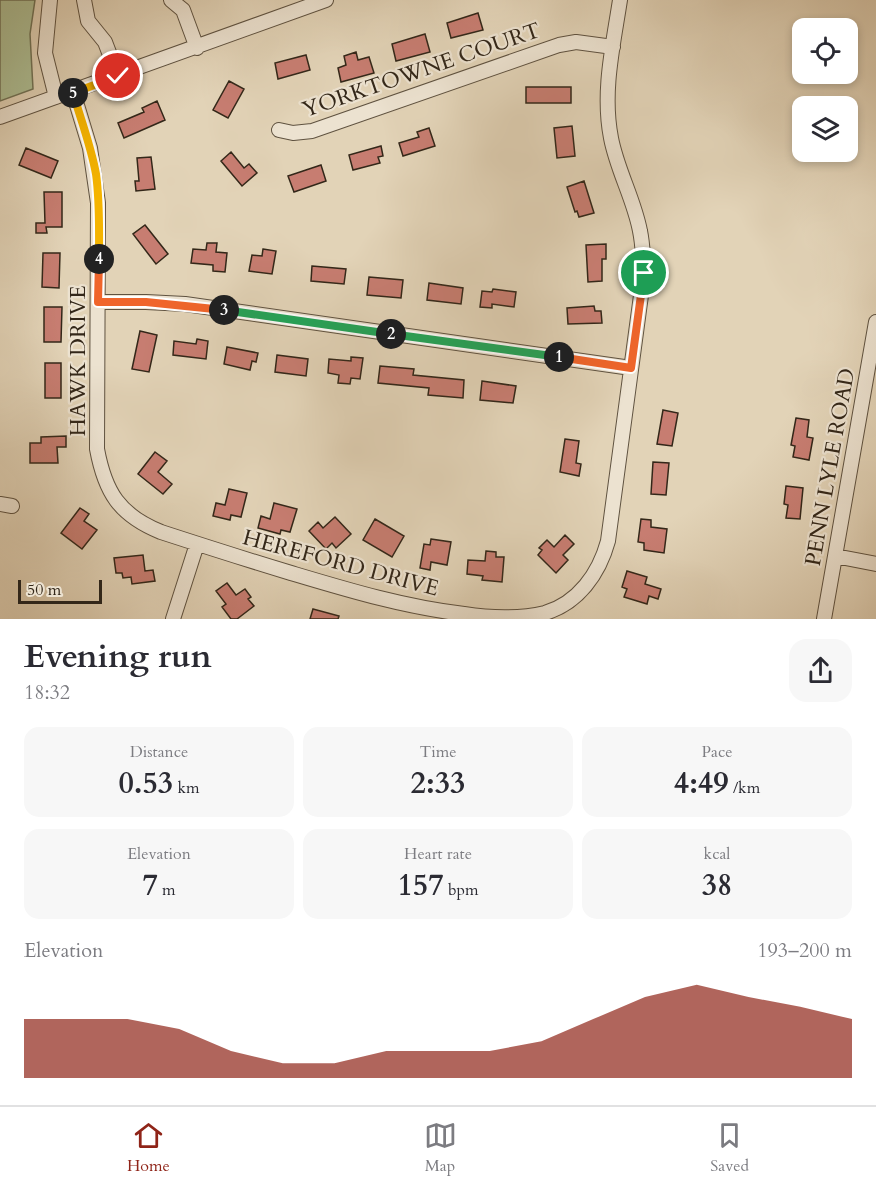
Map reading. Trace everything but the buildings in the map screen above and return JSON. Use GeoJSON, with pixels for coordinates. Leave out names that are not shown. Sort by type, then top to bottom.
{"type":"FeatureCollection","features":[{"type":"Feature","properties":{"kind":"street"},"geometry":{"type":"LineString","coordinates":[[50,0],[45,53],[56,98]]}},
{"type":"Feature","properties":{"kind":"street"},"geometry":{"type":"LineString","coordinates":[[171,0],[183,10],[197,48]]}},
{"type":"Feature","properties":{"kind":"street","name":"HEREFORD DRIVE"},"geometry":{"type":"LineString","coordinates":[[197,544],[398,604],[444,612],[516,618],[547,613],[562,606],[575,596],[592,578],[604,556],[608,541],[644,273],[640,230],[611,137],[607,90],[620,0]]}},
{"type":"Feature","properties":{"kind":"street"},"geometry":{"type":"LineString","coordinates":[[84,1],[88,21],[105,42],[118,76]]}},
{"type":"Feature","properties":{"kind":"street"},"geometry":{"type":"LineString","coordinates":[[0,117],[197,48],[322,1]]}},
{"type":"Feature","properties":{"kind":"street","name":"YORKTOWNE COURT"},"geometry":{"type":"LineString","coordinates":[[279,130],[293,133],[312,131],[559,45],[576,42],[613,47]]}},
{"type":"Feature","properties":{"kind":"street","name":"HAWK DRIVE"},"geometry":{"type":"LineString","coordinates":[[73,92],[96,175],[99,217],[98,449],[106,484],[124,511],[136,519],[155,530],[197,544]]}},
{"type":"Feature","properties":{"kind":"street"},"geometry":{"type":"LineString","coordinates":[[98,302],[185,304],[631,368]]}},
{"type":"Feature","properties":{"kind":"street","name":"PENN LYLE ROAD"},"geometry":{"type":"LineString","coordinates":[[824,619],[876,322]]}},
{"type":"Feature","properties":{"kind":"street"},"geometry":{"type":"LineString","coordinates":[[173,619],[197,544]]}},
{"type":"Feature","properties":{"kind":"street"},"geometry":{"type":"LineString","coordinates":[[835,556],[876,564]]}},
{"type":"Feature","properties":{"kind":"green space"},"geometry":{"type":"Polygon","coordinates":[[[0,0],[35,0],[30,34],[33,89],[0,101],[0,0]]]}},
{"type":"Feature","properties":{"kind":"route"},"geometry":{"type":"LineString","coordinates":[[118,76],[73,92],[96,175],[99,203],[98,302],[185,304],[631,368],[644,273]]}}]}
